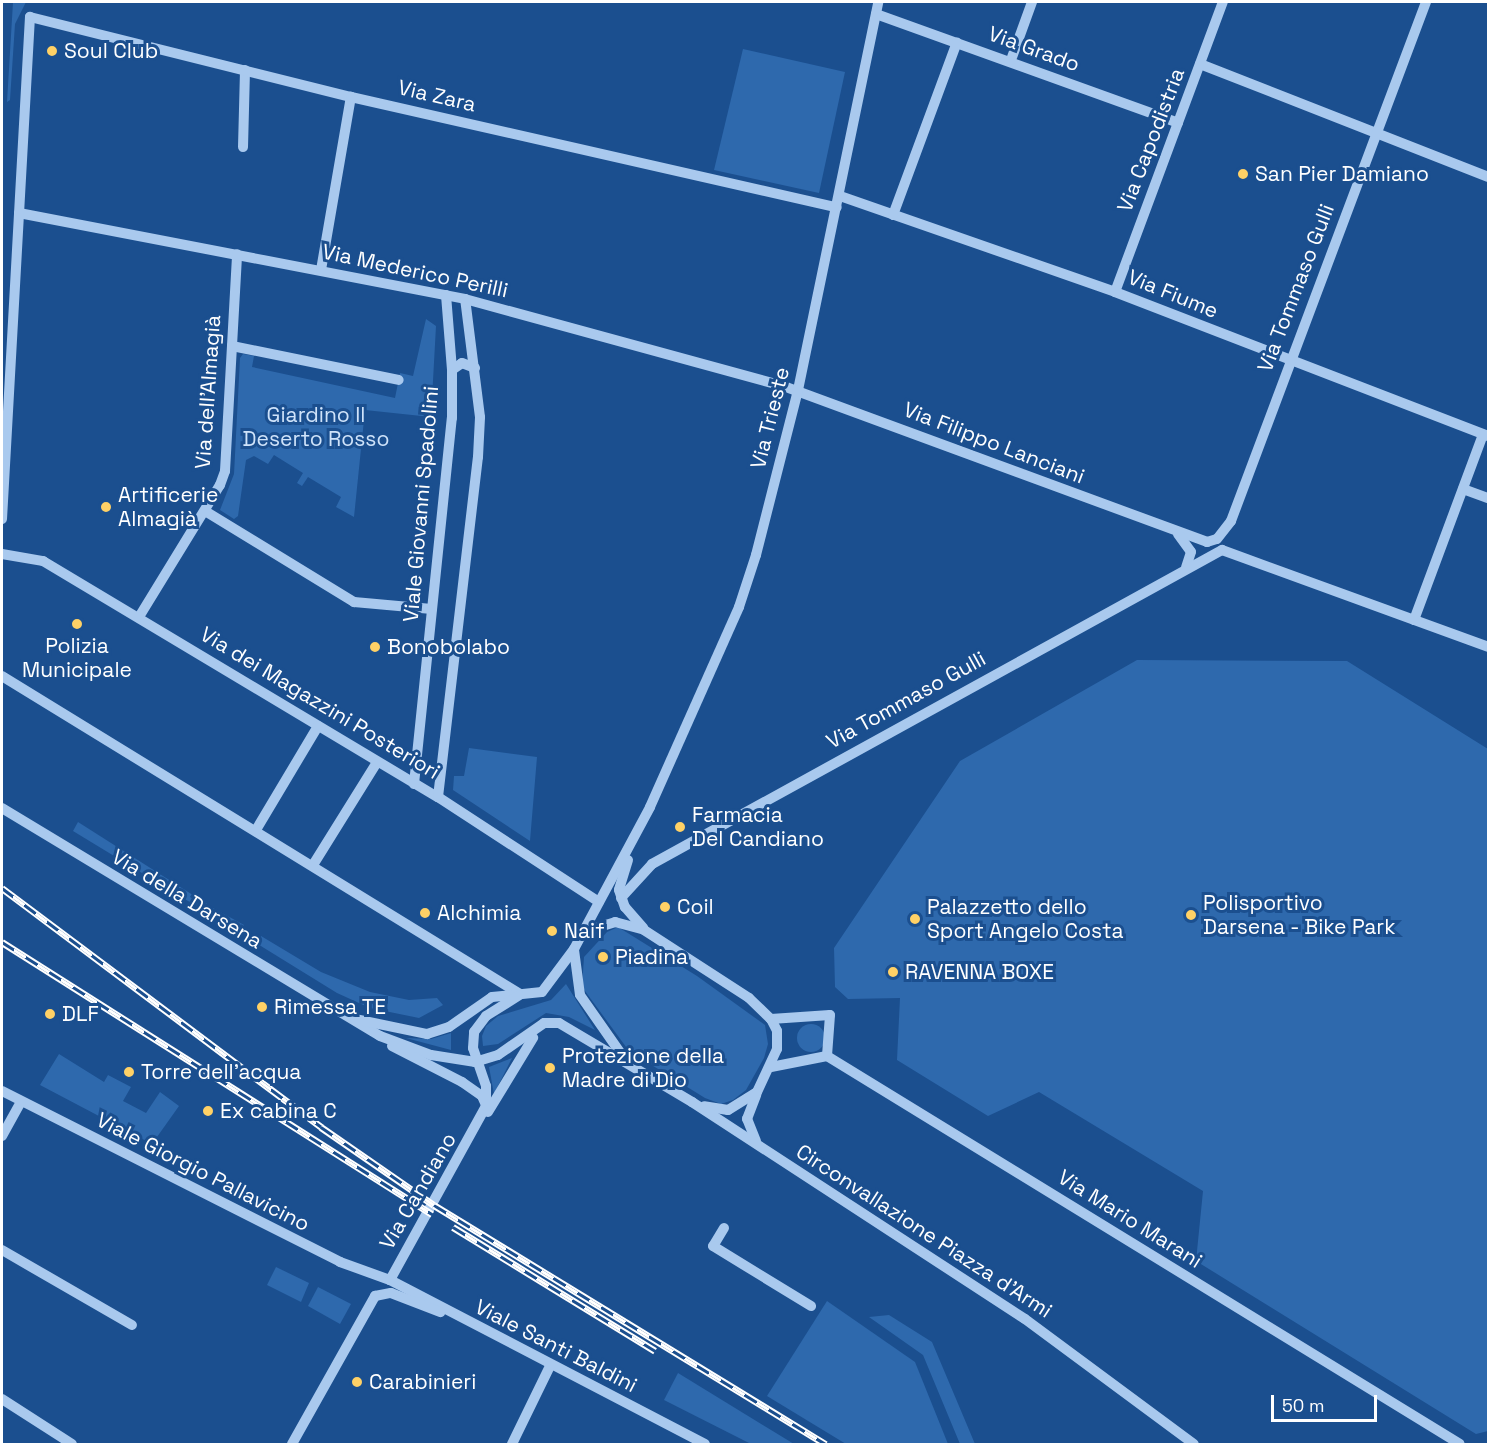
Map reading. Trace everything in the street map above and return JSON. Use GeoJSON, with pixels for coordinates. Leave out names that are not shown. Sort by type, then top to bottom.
{"type":"FeatureCollection","features":[{"type":"Feature","properties":{"kind":"street","name":"Via Trieste"},"geometry":{"type":"LineString","coordinates":[[599,902],[693,717],[739,607],[798,390],[839,202],[878,2]]}},
{"type":"Feature","properties":{"kind":"street"},"geometry":{"type":"LineString","coordinates":[[1011,60],[1032,2]]}},
{"type":"Feature","properties":{"kind":"street","name":"Via Capodistria"},"geometry":{"type":"LineString","coordinates":[[1115,292],[1223,2]]}},
{"type":"Feature","properties":{"kind":"street","name":"Via Tommaso Gulli"},"geometry":{"type":"LineString","coordinates":[[621,898],[652,864],[1186,567],[1225,550],[1231,521],[1289,361],[1426,2]]}},
{"type":"Feature","properties":{"kind":"street","name":"Via Grado"},"geometry":{"type":"LineString","coordinates":[[876,14],[1011,60],[1178,123]]}},
{"type":"Feature","properties":{"kind":"street","name":"Via Zara"},"geometry":{"type":"LineString","coordinates":[[19,213],[30,17],[351,97],[839,202]]}},
{"type":"Feature","properties":{"kind":"street"},"geometry":{"type":"LineString","coordinates":[[893,214],[957,42]]}},
{"type":"Feature","properties":{"kind":"street"},"geometry":{"type":"LineString","coordinates":[[1200,64],[1376,135],[1488,177]]}},
{"type":"Feature","properties":{"kind":"street"},"geometry":{"type":"LineString","coordinates":[[243,147],[245,70]]}},
{"type":"Feature","properties":{"kind":"street"},"geometry":{"type":"LineString","coordinates":[[321,270],[351,97]]}},
{"type":"Feature","properties":{"kind":"street","name":"Via Fiume"},"geometry":{"type":"LineString","coordinates":[[839,202],[893,214],[1115,292],[1289,361],[1486,435]]}},
{"type":"Feature","properties":{"kind":"street"},"geometry":{"type":"LineString","coordinates":[[2,519],[19,213]]}},
{"type":"Feature","properties":{"kind":"street","name":"Via Mederico Perilli"},"geometry":{"type":"LineString","coordinates":[[19,213],[465,299],[798,390]]}},
{"type":"Feature","properties":{"kind":"street","name":"Via dell'Almagià"},"geometry":{"type":"LineString","coordinates":[[139,617],[205,510],[225,471],[237,254]]}},
{"type":"Feature","properties":{"kind":"street","name":"Viale Giovanni Spadolini"},"geometry":{"type":"LineString","coordinates":[[414,784],[452,418],[452,370],[446,295]]}},
{"type":"Feature","properties":{"kind":"street"},"geometry":{"type":"LineString","coordinates":[[438,797],[478,457],[480,417],[465,299]]}},
{"type":"Feature","properties":{"kind":"street"},"geometry":{"type":"LineString","coordinates":[[232,346],[399,380]]}},
{"type":"Feature","properties":{"kind":"street","name":"Viale Giovanni Spadolini"},"geometry":{"type":"LineString","coordinates":[[452,370],[462,363],[475,368]]}},
{"type":"Feature","properties":{"kind":"street","name":"Via Filippo Lanciani"},"geometry":{"type":"LineString","coordinates":[[798,390],[1202,541]]}},
{"type":"Feature","properties":{"kind":"street"},"geometry":{"type":"LineString","coordinates":[[1414,620],[1462,489],[1486,435]]}},
{"type":"Feature","properties":{"kind":"street"},"geometry":{"type":"LineString","coordinates":[[1462,489],[1488,498]]}},
{"type":"Feature","properties":{"kind":"street"},"geometry":{"type":"LineString","coordinates":[[205,510],[354,602],[432,609]]}},
{"type":"Feature","properties":{"kind":"street","name":"Via Tommaso Gulli"},"geometry":{"type":"LineString","coordinates":[[1202,541],[1216,539],[1231,521]]}},
{"type":"Feature","properties":{"kind":"street"},"geometry":{"type":"LineString","coordinates":[[1176,532],[1191,552],[1186,567]]}},
{"type":"Feature","properties":{"kind":"street"},"geometry":{"type":"LineString","coordinates":[[1225,550],[1488,647]]}},
{"type":"Feature","properties":{"kind":"street","name":"Via dei Magazzini Posteriori"},"geometry":{"type":"LineString","coordinates":[[7,555],[43,561],[139,617],[438,797],[599,902]]}},
{"type":"Feature","properties":{"kind":"street"},"geometry":{"type":"LineString","coordinates":[[2,676],[520,994]]}},
{"type":"Feature","properties":{"kind":"street"},"geometry":{"type":"LineString","coordinates":[[256,830],[318,726]]}},
{"type":"Feature","properties":{"kind":"street"},"geometry":{"type":"LineString","coordinates":[[310,863],[377,762]]}},
{"type":"Feature","properties":{"kind":"street","name":"Via della Darsena"},"geometry":{"type":"LineString","coordinates":[[2,808],[272,973],[355,1019],[415,1060],[462,1082],[482,1096],[486,1106]]}},
{"type":"Feature","properties":{"kind":"street","name":"Via Trieste"},"geometry":{"type":"LineString","coordinates":[[621,898],[620,883],[640,825]]}},
{"type":"Feature","properties":{"kind":"street"},"geometry":{"type":"LineString","coordinates":[[621,898],[644,930]]}},
{"type":"Feature","properties":{"kind":"street","name":"Via Candiano"},"geometry":{"type":"LineString","coordinates":[[480,1121],[486,1106],[486,1086],[475,1062],[473,1040],[479,1023],[520,994],[542,993],[574,949],[599,902]]}},
{"type":"Feature","properties":{"kind":"street"},"geometry":{"type":"LineString","coordinates":[[583,932],[615,922],[644,930],[749,998],[771,1019],[777,1038],[771,1067],[757,1092],[747,1124],[762,1148]]}},
{"type":"Feature","properties":{"kind":"street","name":"Circonvallazione Piazza d'Armi"},"geometry":{"type":"LineString","coordinates":[[574,949],[580,995],[626,1061]]}},
{"type":"Feature","properties":{"kind":"street","name":"Via della Darsena"},"geometry":{"type":"LineString","coordinates":[[355,1019],[427,1034],[448,1027],[492,997],[520,994]]}},
{"type":"Feature","properties":{"kind":"street"},"geometry":{"type":"LineString","coordinates":[[771,1019],[831,1015],[827,1056],[771,1067]]}},
{"type":"Feature","properties":{"kind":"street","name":"Via Candiano"},"geometry":{"type":"LineString","coordinates":[[390,1280],[480,1121],[544,1023]]}},
{"type":"Feature","properties":{"kind":"street","name":"Via della Darsena"},"geometry":{"type":"LineString","coordinates":[[380,1036],[431,1055],[475,1062],[505,1051],[544,1023]]}},
{"type":"Feature","properties":{"kind":"street","name":"Circonvallazione Piazza d'Armi"},"geometry":{"type":"LineString","coordinates":[[544,1023],[559,1023],[692,1102],[1025,1319],[1194,1444]]}},
{"type":"Feature","properties":{"kind":"street","name":"Via Mario Marani"},"geometry":{"type":"LineString","coordinates":[[827,1056],[1461,1444]]}},
{"type":"Feature","properties":{"kind":"street","name":"Viale Giorgio Pallavicino"},"geometry":{"type":"LineString","coordinates":[[2,1091],[340,1262],[390,1280]]}},
{"type":"Feature","properties":{"kind":"street"},"geometry":{"type":"LineString","coordinates":[[692,1102],[728,1110],[757,1092]]}},
{"type":"Feature","properties":{"kind":"street"},"geometry":{"type":"LineString","coordinates":[[2,1136],[21,1102]]}},
{"type":"Feature","properties":{"kind":"street"},"geometry":{"type":"LineString","coordinates":[[724,1228],[713,1246],[812,1306]]}},
{"type":"Feature","properties":{"kind":"street"},"geometry":{"type":"LineString","coordinates":[[2,1250],[132,1325]]}},
{"type":"Feature","properties":{"kind":"street","name":"Viale Santi Baldini"},"geometry":{"type":"LineString","coordinates":[[390,1280],[550,1366],[705,1444]]}},
{"type":"Feature","properties":{"kind":"street"},"geometry":{"type":"LineString","coordinates":[[292,1444],[375,1296],[392,1293],[421,1308],[451,1314]]}},
{"type":"Feature","properties":{"kind":"street"},"geometry":{"type":"LineString","coordinates":[[512,1444],[550,1366]]}},
{"type":"Feature","properties":{"kind":"street"},"geometry":{"type":"LineString","coordinates":[[2,1399],[72,1444]]}},
{"type":"Feature","properties":{"kind":"green space"},"geometry":{"type":"Polygon","coordinates":[[[13,2],[26,2],[15,24],[10,100],[7,102],[13,2]]]}},
{"type":"Feature","properties":{"kind":"green space"},"geometry":{"type":"Polygon","coordinates":[[[743,49],[845,72],[819,193],[714,170],[743,49]]]}},
{"type":"Feature","properties":{"kind":"green space","name":"Giardino Il Deserto Rosso"},"geometry":{"type":"Polygon","coordinates":[[[426,319],[436,326],[431,417],[365,410],[354,517],[336,507],[341,497],[308,477],[302,486],[297,483],[303,473],[274,455],[268,464],[254,456],[246,460],[238,516],[234,519],[220,510],[234,474],[240,358],[243,354],[254,356],[252,367],[395,398],[400,373],[413,376],[426,319]]]}},
{"type":"Feature","properties":{"kind":"green space"},"geometry":{"type":"Polygon","coordinates":[[[1137,660],[1347,661],[1488,749],[1488,1431],[1476,1434],[1196,1261],[1203,1191],[1039,1092],[988,1116],[897,1060],[900,998],[848,999],[835,987],[834,948],[960,761],[1137,660]]]}},
{"type":"Feature","properties":{"kind":"green space"},"geometry":{"type":"Polygon","coordinates":[[[469,748],[537,757],[530,841],[453,790],[454,776],[464,776],[469,748]]]}},
{"type":"Feature","properties":{"kind":"green space"},"geometry":{"type":"Polygon","coordinates":[[[78,822],[207,904],[198,907],[73,831],[78,822]]]}},
{"type":"Feature","properties":{"kind":"green space"},"geometry":{"type":"Polygon","coordinates":[[[213,908],[244,925],[239,933],[214,918],[213,908]]]}},
{"type":"Feature","properties":{"kind":"green space"},"geometry":{"type":"Polygon","coordinates":[[[618,927],[697,976],[765,1025],[768,1044],[764,1058],[746,1090],[733,1100],[721,1104],[705,1098],[629,1051],[582,987],[584,957],[607,932],[618,927]]]}},
{"type":"Feature","properties":{"kind":"green space"},"geometry":{"type":"Polygon","coordinates":[[[261,936],[321,972],[370,992],[409,1000],[437,998],[443,1005],[419,1018],[370,1008],[337,993],[256,943],[261,936]]]}},
{"type":"Feature","properties":{"kind":"green space"},"geometry":{"type":"Polygon","coordinates":[[[566,984],[595,1030],[569,1017],[546,1013],[498,1044],[483,1046],[482,1036],[486,1026],[498,1016],[551,1000],[566,984]]]}},
{"type":"Feature","properties":{"kind":"green space"},"geometry":{"type":"Polygon","coordinates":[[[811,1024],[821,1028],[825,1038],[821,1048],[811,1052],[801,1048],[797,1038],[801,1028],[811,1024]]]}},
{"type":"Feature","properties":{"kind":"green space"},"geometry":{"type":"Polygon","coordinates":[[[451,1033],[451,1050],[406,1038],[431,1039],[451,1033]]]}},
{"type":"Feature","properties":{"kind":"green space"},"geometry":{"type":"Polygon","coordinates":[[[59,1054],[104,1082],[108,1075],[131,1087],[123,1101],[146,1113],[160,1092],[179,1106],[152,1144],[40,1085],[59,1054]]]}},
{"type":"Feature","properties":{"kind":"green space"},"geometry":{"type":"Polygon","coordinates":[[[512,1058],[494,1094],[489,1067],[512,1058]]]}},
{"type":"Feature","properties":{"kind":"green space"},"geometry":{"type":"Polygon","coordinates":[[[276,1267],[309,1283],[301,1302],[267,1285],[276,1267]]]}},
{"type":"Feature","properties":{"kind":"green space"},"geometry":{"type":"Polygon","coordinates":[[[318,1287],[351,1304],[340,1324],[308,1306],[318,1287]]]}},
{"type":"Feature","properties":{"kind":"green space"},"geometry":{"type":"Polygon","coordinates":[[[827,1301],[915,1362],[948,1444],[846,1444],[767,1396],[827,1301]]]}},
{"type":"Feature","properties":{"kind":"green space"},"geometry":{"type":"Polygon","coordinates":[[[889,1315],[932,1342],[975,1444],[960,1444],[923,1355],[869,1317],[889,1315]]]}},
{"type":"Feature","properties":{"kind":"green space"},"geometry":{"type":"Polygon","coordinates":[[[678,1373],[794,1444],[751,1444],[664,1400],[678,1373]]]}},
{"type":"Feature","properties":{"kind":"railway"},"geometry":{"type":"LineString","coordinates":[[2,888],[321,1127],[434,1205],[826,1444]]}},
{"type":"Feature","properties":{"kind":"railway"},"geometry":{"type":"LineString","coordinates":[[2,942],[432,1214]]}},
{"type":"Feature","properties":{"kind":"railway"},"geometry":{"type":"LineString","coordinates":[[453,1227],[655,1351]]}},
{"type":"Feature","properties":{"kind":"place","name":"Soul Club"},"geometry":{"type":"Point","coordinates":[52,51]}},
{"type":"Feature","properties":{"kind":"place","name":"San Pier Damiano"},"geometry":{"type":"Point","coordinates":[1243,174]}},
{"type":"Feature","properties":{"kind":"place","name":"Artificerie Almagià"},"geometry":{"type":"Point","coordinates":[106,507]}},
{"type":"Feature","properties":{"kind":"place","name":"Polizia Municipale"},"geometry":{"type":"Point","coordinates":[77,624]}},
{"type":"Feature","properties":{"kind":"place","name":"Bonobolabo"},"geometry":{"type":"Point","coordinates":[375,647]}},
{"type":"Feature","properties":{"kind":"place","name":"Farmacia Del Candiano"},"geometry":{"type":"Point","coordinates":[680,827]}},
{"type":"Feature","properties":{"kind":"place","name":"Coil"},"geometry":{"type":"Point","coordinates":[665,907]}},
{"type":"Feature","properties":{"kind":"place","name":"Alchimia"},"geometry":{"type":"Point","coordinates":[425,913]}},
{"type":"Feature","properties":{"kind":"place","name":"Polisportivo Darsena - Bike Park"},"geometry":{"type":"Point","coordinates":[1191,915]}},
{"type":"Feature","properties":{"kind":"place","name":"Palazzetto dello Sport Angelo Costa"},"geometry":{"type":"Point","coordinates":[915,919]}},
{"type":"Feature","properties":{"kind":"place","name":"Naif"},"geometry":{"type":"Point","coordinates":[552,931]}},
{"type":"Feature","properties":{"kind":"place","name":"Piadina"},"geometry":{"type":"Point","coordinates":[603,957]}},
{"type":"Feature","properties":{"kind":"place","name":"RAVENNA BOXE"},"geometry":{"type":"Point","coordinates":[893,972]}},
{"type":"Feature","properties":{"kind":"place","name":"Rimessa TE"},"geometry":{"type":"Point","coordinates":[262,1007]}},
{"type":"Feature","properties":{"kind":"place","name":"DLF"},"geometry":{"type":"Point","coordinates":[50,1014]}},
{"type":"Feature","properties":{"kind":"place","name":"Protezione della Madre di Dio"},"geometry":{"type":"Point","coordinates":[550,1068]}},
{"type":"Feature","properties":{"kind":"place","name":"Torre dell'acqua"},"geometry":{"type":"Point","coordinates":[129,1072]}},
{"type":"Feature","properties":{"kind":"place","name":"Ex cabina C"},"geometry":{"type":"Point","coordinates":[208,1111]}},
{"type":"Feature","properties":{"kind":"place","name":"Carabinieri"},"geometry":{"type":"Point","coordinates":[357,1382]}}]}
